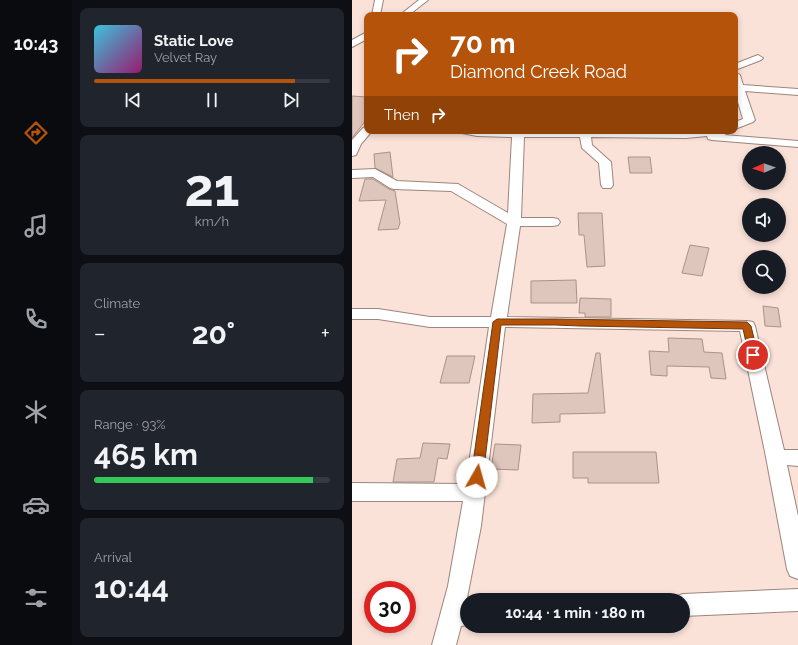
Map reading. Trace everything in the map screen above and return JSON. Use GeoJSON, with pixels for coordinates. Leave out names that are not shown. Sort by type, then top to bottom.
{"type":"FeatureCollection","features":[{"type":"Feature","properties":{"kind":"street"},"geometry":{"type":"LineString","coordinates":[[377,12],[379,0]]}},
{"type":"Feature","properties":{"kind":"street"},"geometry":{"type":"LineString","coordinates":[[408,12],[424,0]]}},
{"type":"Feature","properties":{"kind":"street"},"geometry":{"type":"LineString","coordinates":[[352,44],[364,37]]}},
{"type":"Feature","properties":{"kind":"street"},"geometry":{"type":"LineString","coordinates":[[738,66],[758,58]]}},
{"type":"Feature","properties":{"kind":"street"},"geometry":{"type":"LineString","coordinates":[[738,85],[748,120],[756,129],[754,136],[738,139]]}},
{"type":"Feature","properties":{"kind":"street"},"geometry":{"type":"LineString","coordinates":[[739,88],[759,88],[798,92]]}},
{"type":"Feature","properties":{"kind":"street"},"geometry":{"type":"LineString","coordinates":[[738,125],[748,120]]}},
{"type":"Feature","properties":{"kind":"street"},"geometry":{"type":"LineString","coordinates":[[352,152],[364,134]]}},
{"type":"Feature","properties":{"kind":"street"},"geometry":{"type":"LineString","coordinates":[[463,593],[497,322],[514,222],[518,134]]}},
{"type":"Feature","properties":{"kind":"street"},"geometry":{"type":"LineString","coordinates":[[584,134],[586,146],[605,162],[607,185]]}},
{"type":"Feature","properties":{"kind":"street"},"geometry":{"type":"LineString","coordinates":[[652,134],[686,135],[798,144]]}},
{"type":"Feature","properties":{"kind":"street"},"geometry":{"type":"LineString","coordinates":[[686,135],[692,134]]}},
{"type":"Feature","properties":{"kind":"street"},"geometry":{"type":"LineString","coordinates":[[352,174],[375,174],[394,184],[454,187],[514,222],[553,222]]}},
{"type":"Feature","properties":{"kind":"street"},"geometry":{"type":"LineString","coordinates":[[352,314],[378,314],[430,322],[555,322],[747,326],[776,457],[798,569]]}},
{"type":"Feature","properties":{"kind":"street"},"geometry":{"type":"LineString","coordinates":[[776,457],[798,458]]}},
{"type":"Feature","properties":{"kind":"street"},"geometry":{"type":"LineString","coordinates":[[352,492],[475,493]]}},
{"type":"Feature","properties":{"kind":"street"},"geometry":{"type":"LineString","coordinates":[[690,605],[798,600]]}},
{"type":"Feature","properties":{"kind":"street"},"geometry":{"type":"LineString","coordinates":[[444,645],[460,614]]}},
{"type":"Feature","properties":{"kind":"building"},"geometry":{"type":"Polygon","coordinates":[[[352,96],[364,97],[364,123],[352,138],[352,96]]]}},
{"type":"Feature","properties":{"kind":"building"},"geometry":{"type":"Polygon","coordinates":[[[390,152],[393,177],[375,168],[374,154],[390,152]]]}},
{"type":"Feature","properties":{"kind":"building"},"geometry":{"type":"Polygon","coordinates":[[[628,157],[650,157],[652,173],[630,173],[628,157]]]}},
{"type":"Feature","properties":{"kind":"building"},"geometry":{"type":"Polygon","coordinates":[[[365,179],[373,179],[395,191],[400,223],[398,229],[378,230],[386,200],[359,201],[365,179]]]}},
{"type":"Feature","properties":{"kind":"building"},"geometry":{"type":"Polygon","coordinates":[[[578,213],[602,213],[605,266],[587,267],[584,235],[579,235],[578,213]]]}},
{"type":"Feature","properties":{"kind":"building"},"geometry":{"type":"Polygon","coordinates":[[[690,245],[709,248],[702,276],[682,273],[690,245]]]}},
{"type":"Feature","properties":{"kind":"building"},"geometry":{"type":"Polygon","coordinates":[[[576,280],[577,303],[531,303],[531,281],[576,280]]]}},
{"type":"Feature","properties":{"kind":"building"},"geometry":{"type":"Polygon","coordinates":[[[580,298],[611,299],[611,317],[585,317],[585,313],[579,313],[580,298]]]}},
{"type":"Feature","properties":{"kind":"building"},"geometry":{"type":"Polygon","coordinates":[[[763,306],[778,308],[781,327],[765,326],[763,306]]]}},
{"type":"Feature","properties":{"kind":"building"},"geometry":{"type":"Polygon","coordinates":[[[668,338],[702,339],[704,352],[722,353],[726,379],[711,378],[709,367],[667,366],[667,376],[651,375],[649,351],[669,352],[668,338]]]}},
{"type":"Feature","properties":{"kind":"building"},"geometry":{"type":"Polygon","coordinates":[[[596,353],[600,353],[605,413],[560,414],[560,422],[532,423],[533,394],[588,393],[596,353]]]}},
{"type":"Feature","properties":{"kind":"building"},"geometry":{"type":"Polygon","coordinates":[[[447,356],[475,356],[469,383],[440,383],[447,356]]]}},
{"type":"Feature","properties":{"kind":"building"},"geometry":{"type":"Polygon","coordinates":[[[423,443],[450,444],[447,459],[438,458],[434,482],[393,482],[397,459],[420,458],[423,443]]]}},
{"type":"Feature","properties":{"kind":"building"},"geometry":{"type":"Polygon","coordinates":[[[495,444],[521,445],[518,470],[491,469],[495,444]]]}},
{"type":"Feature","properties":{"kind":"building"},"geometry":{"type":"Polygon","coordinates":[[[573,452],[656,452],[659,483],[588,483],[588,478],[573,478],[573,452]]]}},
{"type":"Feature","properties":{"kind":"route"},"geometry":{"type":"LineString","coordinates":[[477,477],[497,322],[747,326],[753,355]]}}]}
